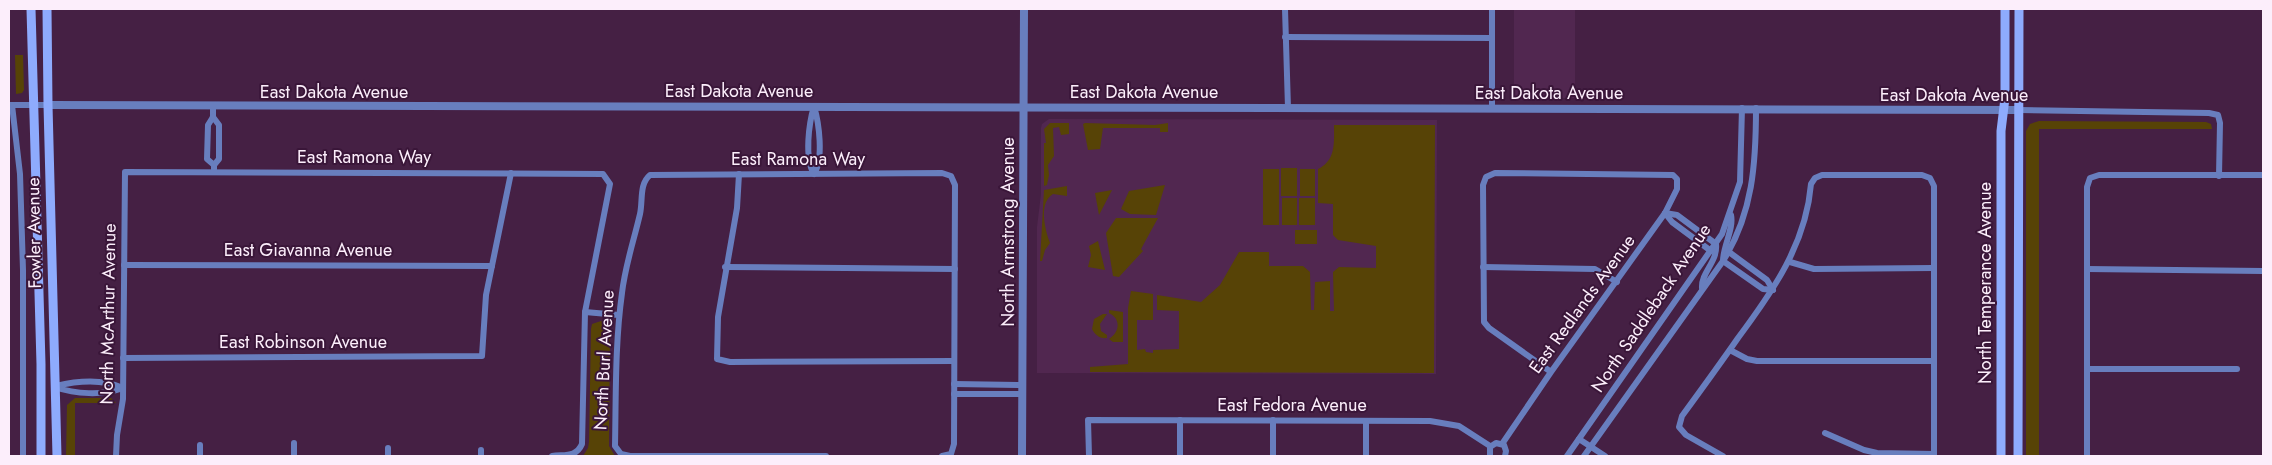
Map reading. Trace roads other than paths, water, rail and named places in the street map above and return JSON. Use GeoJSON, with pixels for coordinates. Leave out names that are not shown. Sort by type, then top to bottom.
{"type":"FeatureCollection","features":[{"type":"Feature","properties":{"kind":"main road"},"geometry":{"type":"LineString","coordinates":[[31,9],[41,364],[41,456]]}},
{"type":"Feature","properties":{"kind":"main road","name":"Fowler Avenue"},"geometry":{"type":"LineString","coordinates":[[47,9],[57,456]]}},
{"type":"Feature","properties":{"kind":"main road","name":"North Temperance Avenue"},"geometry":{"type":"LineString","coordinates":[[2001,456],[2001,131],[2005,98],[2005,9]]}},
{"type":"Feature","properties":{"kind":"main road","name":"North Temperance Avenue"},"geometry":{"type":"LineString","coordinates":[[2018,456],[2019,9]]}},
{"type":"Feature","properties":{"kind":"street","name":"North Armstrong Avenue"},"geometry":{"type":"LineString","coordinates":[[1022,456],[1024,9]]}},
{"type":"Feature","properties":{"kind":"street"},"geometry":{"type":"LineString","coordinates":[[1285,9],[1288,108]]}},
{"type":"Feature","properties":{"kind":"street"},"geometry":{"type":"LineString","coordinates":[[1492,9],[1492,108]]}},
{"type":"Feature","properties":{"kind":"street"},"geometry":{"type":"LineString","coordinates":[[1285,37],[1492,38]]}},
{"type":"Feature","properties":{"kind":"street","name":"East Dakota Avenue"},"geometry":{"type":"LineString","coordinates":[[10,105],[213,107],[1756,108],[2209,113],[2218,115],[2220,122],[2219,176]]}},
{"type":"Feature","properties":{"kind":"street"},"geometry":{"type":"LineString","coordinates":[[10,105],[20,174],[23,456]]}},
{"type":"Feature","properties":{"kind":"street"},"geometry":{"type":"LineString","coordinates":[[814,106],[809,122],[809,166],[814,174]]}},
{"type":"Feature","properties":{"kind":"street"},"geometry":{"type":"LineString","coordinates":[[213,107],[213,117],[208,125],[207,160],[214,168],[219,160],[219,125],[213,117]]}},
{"type":"Feature","properties":{"kind":"street","name":"North Saddleback Avenue"},"geometry":{"type":"LineString","coordinates":[[1567,456],[1716,244],[1731,213],[1740,182],[1742,108]]}},
{"type":"Feature","properties":{"kind":"street","name":"North Saddleback Avenue"},"geometry":{"type":"LineString","coordinates":[[1586,456],[1590,447],[1729,252],[1744,220],[1752,186],[1755,164],[1756,108]]}},
{"type":"Feature","properties":{"kind":"street","name":"East Ramona Way"},"geometry":{"type":"LineString","coordinates":[[125,172],[214,168],[603,174],[610,184],[585,312]]}},
{"type":"Feature","properties":{"kind":"street","name":"North McArthur Avenue"},"geometry":{"type":"LineString","coordinates":[[116,456],[124,358],[125,172]]}},
{"type":"Feature","properties":{"kind":"street"},"geometry":{"type":"LineString","coordinates":[[492,266],[511,173]]}},
{"type":"Feature","properties":{"kind":"street","name":"East Redlands Avenue"},"geometry":{"type":"LineString","coordinates":[[1483,267],[1483,185],[1486,177],[1495,173],[1666,174],[1677,179],[1677,189],[1665,213],[1502,444]]}},
{"type":"Feature","properties":{"kind":"street","name":"East Ramona Way"},"geometry":{"type":"LineString","coordinates":[[646,178],[654,174],[942,174],[951,176],[954,186],[954,269]]}},
{"type":"Feature","properties":{"kind":"street"},"geometry":{"type":"LineString","coordinates":[[739,174],[737,208],[725,267],[718,317],[717,358],[730,362],[954,361]]}},
{"type":"Feature","properties":{"kind":"street"},"geometry":{"type":"LineString","coordinates":[[2087,456],[2087,187],[2090,178],[2099,175],[2263,175]]}},
{"type":"Feature","properties":{"kind":"street"},"geometry":{"type":"LineString","coordinates":[[1723,456],[1686,435],[1679,427],[1682,416],[1773,290],[1790,262],[1800,236],[1811,184],[1815,178],[1822,176],[1922,176],[1930,178],[1934,186],[1934,455],[1877,453],[1825,433]]}},
{"type":"Feature","properties":{"kind":"street","name":"North Burl Avenue"},"geometry":{"type":"LineString","coordinates":[[646,178],[643,186],[640,213],[627,266],[619,315],[616,363],[615,446],[621,454],[648,456]]}},
{"type":"Feature","properties":{"kind":"street"},"geometry":{"type":"LineString","coordinates":[[1665,213],[1677,215],[1716,244],[1715,257],[1703,279],[1702,290]]}},
{"type":"Feature","properties":{"kind":"street"},"geometry":{"type":"LineString","coordinates":[[1665,213],[1672,222],[1711,251]]}},
{"type":"Feature","properties":{"kind":"street"},"geometry":{"type":"LineString","coordinates":[[1731,213],[1732,226],[1724,246],[1723,261],[1763,288],[1773,290]]}},
{"type":"Feature","properties":{"kind":"street"},"geometry":{"type":"LineString","coordinates":[[1729,252],[1767,280],[1773,290]]}},
{"type":"Feature","properties":{"kind":"street"},"geometry":{"type":"LineString","coordinates":[[1790,262],[1814,269],[1933,268]]}},
{"type":"Feature","properties":{"kind":"street","name":"East Giavanna Avenue"},"geometry":{"type":"LineString","coordinates":[[124,265],[492,266]]}},
{"type":"Feature","properties":{"kind":"street","name":"East Robinson Avenue"},"geometry":{"type":"LineString","coordinates":[[124,358],[482,356],[486,295],[492,266]]}},
{"type":"Feature","properties":{"kind":"street"},"geometry":{"type":"LineString","coordinates":[[725,267],[954,269],[954,444],[951,454],[942,456]]}},
{"type":"Feature","properties":{"kind":"street"},"geometry":{"type":"LineString","coordinates":[[1551,372],[1489,328],[1484,322],[1483,267],[1595,269],[1617,282]]}},
{"type":"Feature","properties":{"kind":"street"},"geometry":{"type":"LineString","coordinates":[[2087,269],[2263,271]]}},
{"type":"Feature","properties":{"kind":"street"},"geometry":{"type":"LineString","coordinates":[[552,456],[572,455],[579,452],[582,444],[585,312],[619,315]]}},
{"type":"Feature","properties":{"kind":"street"},"geometry":{"type":"LineString","coordinates":[[1730,350],[1747,359],[1757,361],[1933,361]]}},
{"type":"Feature","properties":{"kind":"street"},"geometry":{"type":"LineString","coordinates":[[2087,369],[2237,369]]}},
{"type":"Feature","properties":{"kind":"street"},"geometry":{"type":"LineString","coordinates":[[54,387],[71,383],[112,383],[123,388]]}},
{"type":"Feature","properties":{"kind":"street"},"geometry":{"type":"LineString","coordinates":[[954,384],[1022,384]]}},
{"type":"Feature","properties":{"kind":"street"},"geometry":{"type":"LineString","coordinates":[[954,394],[1022,394]]}},
{"type":"Feature","properties":{"kind":"street","name":"East Fedora Avenue"},"geometry":{"type":"LineString","coordinates":[[1089,456],[1088,420],[1430,421],[1459,426],[1490,446]]}},
{"type":"Feature","properties":{"kind":"street"},"geometry":{"type":"LineString","coordinates":[[1180,420],[1180,456]]}},
{"type":"Feature","properties":{"kind":"street"},"geometry":{"type":"LineString","coordinates":[[1273,420],[1273,456]]}},
{"type":"Feature","properties":{"kind":"street"},"geometry":{"type":"LineString","coordinates":[[1366,420],[1366,456]]}},
{"type":"Feature","properties":{"kind":"street"},"geometry":{"type":"LineString","coordinates":[[1579,439],[1605,456]]}},
{"type":"Feature","properties":{"kind":"street"},"geometry":{"type":"LineString","coordinates":[[294,443],[294,456]]}},
{"type":"Feature","properties":{"kind":"street"},"geometry":{"type":"LineString","coordinates":[[1490,456],[1490,446],[1496,443],[1502,444],[1508,455]]}},
{"type":"Feature","properties":{"kind":"street"},"geometry":{"type":"LineString","coordinates":[[200,445],[200,456]]}},
{"type":"Feature","properties":{"kind":"street"},"geometry":{"type":"LineString","coordinates":[[1574,446],[1586,456]]}},
{"type":"Feature","properties":{"kind":"street"},"geometry":{"type":"LineString","coordinates":[[388,448],[388,456]]}},
{"type":"Feature","properties":{"kind":"street"},"geometry":{"type":"LineString","coordinates":[[648,456],[826,456]]}}]}
